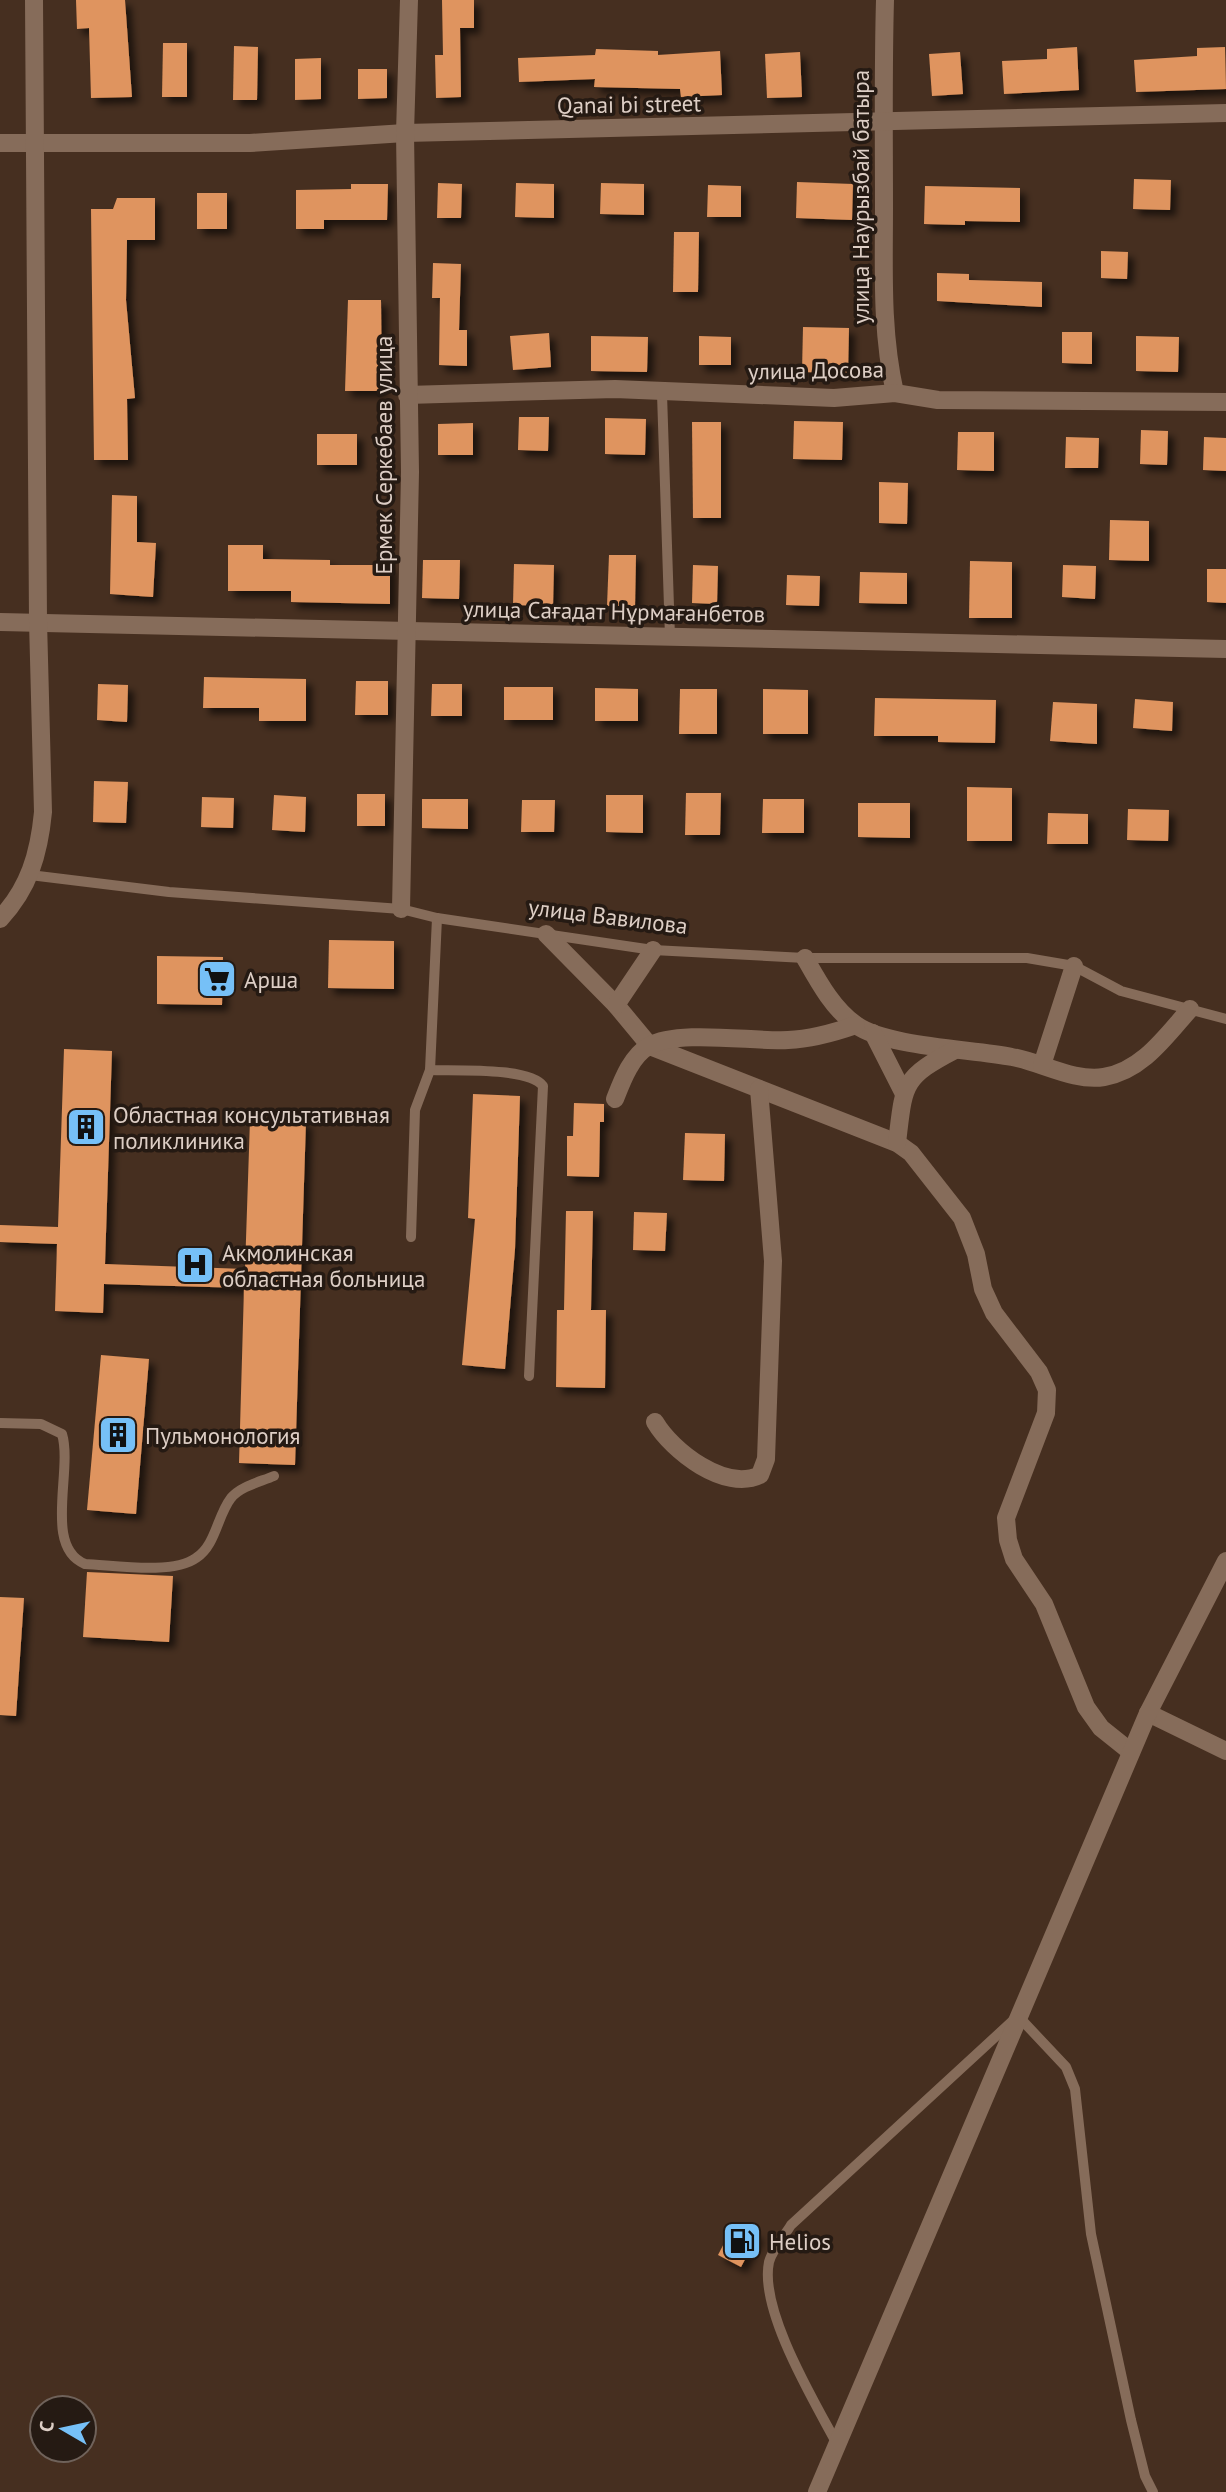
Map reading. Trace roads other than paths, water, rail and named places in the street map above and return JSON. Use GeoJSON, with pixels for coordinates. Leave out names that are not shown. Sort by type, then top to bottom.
{"type":"FeatureCollection","features":[{"type":"Feature","properties":{"kind":"street"},"geometry":{"type":"LineString","coordinates":[[0,919],[18,899],[30,876],[40,843],[43,812],[38,621],[34,0]]}},
{"type":"Feature","properties":{"kind":"street","name":"Ермек Серкебаев улица"},"geometry":{"type":"LineString","coordinates":[[401,909],[410,472],[405,133],[410,0]]}},
{"type":"Feature","properties":{"kind":"street","name":"улица Наурызбай батыра"},"geometry":{"type":"LineString","coordinates":[[885,0],[881,121],[884,330],[895,393]]}},
{"type":"Feature","properties":{"kind":"street","name":"Qanai bi street"},"geometry":{"type":"LineString","coordinates":[[0,143],[250,143],[405,133],[1226,113]]}},
{"type":"Feature","properties":{"kind":"street","name":"улица Досова"},"geometry":{"type":"LineString","coordinates":[[407,395],[615,389],[662,394],[834,398],[895,393],[938,400],[1226,402]]}},
{"type":"Feature","properties":{"kind":"street","name":"улица Сағадат Нұрмағанбетов"},"geometry":{"type":"LineString","coordinates":[[0,622],[1226,649]]}},
{"type":"Feature","properties":{"kind":"street"},"geometry":{"type":"LineString","coordinates":[[546,934],[616,1005],[650,1046],[897,1143],[911,1153],[962,1219],[976,1254],[983,1289],[994,1313],[1039,1372],[1046,1390],[1046,1413],[1006,1518],[1008,1540],[1014,1559],[1044,1604],[1086,1707],[1101,1728],[1131,1752]]}},
{"type":"Feature","properties":{"kind":"street"},"geometry":{"type":"LineString","coordinates":[[616,1005],[653,950]]}},
{"type":"Feature","properties":{"kind":"street"},"geometry":{"type":"LineString","coordinates":[[804,958],[839,1010],[856,1025],[873,1034],[956,1050],[1011,1056],[1076,1076],[1103,1078],[1135,1066],[1158,1046],[1190,1009]]}},
{"type":"Feature","properties":{"kind":"street"},"geometry":{"type":"LineString","coordinates":[[1042,1065],[1074,966]]}},
{"type":"Feature","properties":{"kind":"street"},"geometry":{"type":"LineString","coordinates":[[615,1099],[623,1078],[637,1057],[650,1046],[674,1039],[787,1040],[821,1037],[856,1025]]}},
{"type":"Feature","properties":{"kind":"street"},"geometry":{"type":"LineString","coordinates":[[873,1034],[903,1092]]}},
{"type":"Feature","properties":{"kind":"street"},"geometry":{"type":"LineString","coordinates":[[897,1143],[903,1092],[921,1069],[956,1050]]}},
{"type":"Feature","properties":{"kind":"street"},"geometry":{"type":"LineString","coordinates":[[655,1422],[664,1438],[694,1460],[731,1480],[749,1480],[760,1475],[766,1459],[773,1261],[759,1089]]}},
{"type":"Feature","properties":{"kind":"street"},"geometry":{"type":"LineString","coordinates":[[817,2492],[1148,1713],[1226,1561]]}},
{"type":"Feature","properties":{"kind":"street"},"geometry":{"type":"LineString","coordinates":[[1148,1713],[1226,1751]]}},
{"type":"Feature","properties":{"kind":"lane"},"geometry":{"type":"LineString","coordinates":[[662,394],[670,637]]}},
{"type":"Feature","properties":{"kind":"lane","name":"улица Вавилова"},"geometry":{"type":"LineString","coordinates":[[30,876],[169,892],[401,909],[437,918],[653,950],[804,958],[1027,958],[1074,966],[1121,991],[1226,1019]]}},
{"type":"Feature","properties":{"kind":"lane"},"geometry":{"type":"LineString","coordinates":[[411,1237],[415,1110],[430,1070],[437,918]]}},
{"type":"Feature","properties":{"kind":"lane"},"geometry":{"type":"LineString","coordinates":[[430,1070],[517,1074],[535,1078],[543,1086],[529,1376]]}},
{"type":"Feature","properties":{"kind":"lane"},"geometry":{"type":"LineString","coordinates":[[0,1423],[41,1424],[62,1434],[66,1458],[63,1539],[75,1560],[85,1564],[167,1567],[196,1559],[207,1547],[231,1499],[240,1490],[274,1476]]}},
{"type":"Feature","properties":{"kind":"lane"},"geometry":{"type":"LineString","coordinates":[[837,2444],[799,2373],[769,2297],[769,2261],[791,2225],[1018,2015],[1066,2067],[1075,2089],[1091,2234],[1131,2420],[1145,2476],[1153,2492]]}},
{"type":"Feature","properties":{"kind":"place","name":"Арша"},"geometry":{"type":"Point","coordinates":[217,979]}},
{"type":"Feature","properties":{"kind":"place","name":"Областная консультативная поликлиника"},"geometry":{"type":"Point","coordinates":[86,1127]}},
{"type":"Feature","properties":{"kind":"place","name":"Акмолинская областная больница"},"geometry":{"type":"Point","coordinates":[195,1265]}},
{"type":"Feature","properties":{"kind":"place","name":"Пульмонология"},"geometry":{"type":"Point","coordinates":[118,1435]}},
{"type":"Feature","properties":{"kind":"place","name":"Helios"},"geometry":{"type":"Point","coordinates":[742,2241]}}]}
